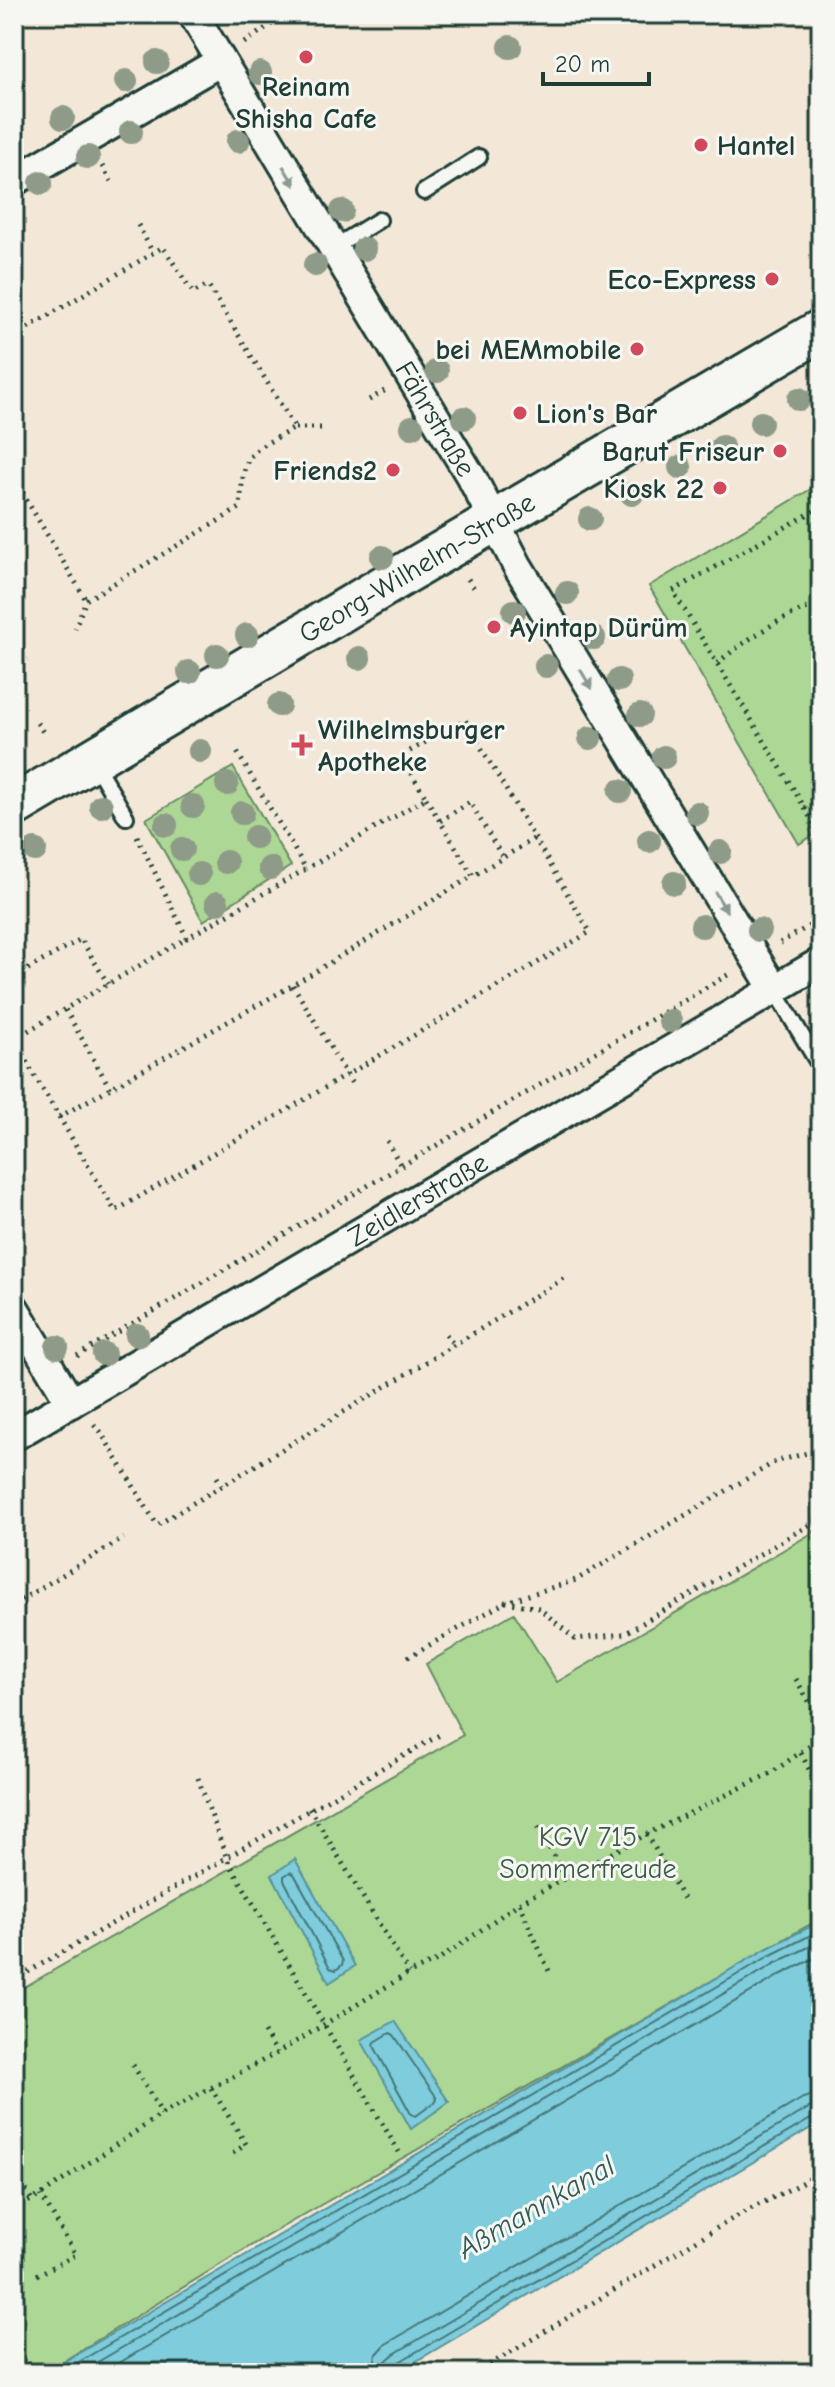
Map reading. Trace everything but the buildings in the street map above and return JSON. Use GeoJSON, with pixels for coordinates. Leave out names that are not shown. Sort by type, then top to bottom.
{"type":"FeatureCollection","features":[{"type":"Feature","properties":{"kind":"street","name":"Fährstraße"},"geometry":{"type":"LineString","coordinates":[[193,14],[465,466],[517,565],[774,989]]}},
{"type":"Feature","properties":{"kind":"street"},"geometry":{"type":"LineString","coordinates":[[14,181],[221,61]]}},
{"type":"Feature","properties":{"kind":"street","name":"Georg-Wilhelm-Straße"},"geometry":{"type":"LineString","coordinates":[[14,806],[821,330]]}},
{"type":"Feature","properties":{"kind":"street","name":"Zeidlerstraße"},"geometry":{"type":"LineString","coordinates":[[14,1436],[821,962]]}},
{"type":"Feature","properties":{"kind":"street"},"geometry":{"type":"LineString","coordinates":[[14,1308],[71,1403]]}},
{"type":"Feature","properties":{"kind":"lane"},"geometry":{"type":"LineString","coordinates":[[424,192],[479,157]]}},
{"type":"Feature","properties":{"kind":"lane"},"geometry":{"type":"LineString","coordinates":[[333,248],[379,220]]}},
{"type":"Feature","properties":{"kind":"lane"},"geometry":{"type":"LineString","coordinates":[[92,759],[126,817]]}},
{"type":"Feature","properties":{"kind":"lane"},"geometry":{"type":"LineString","coordinates":[[774,989],[821,1068]]}},
{"type":"Feature","properties":{"kind":"path"},"geometry":{"type":"LineString","coordinates":[[221,61],[286,14]]}},
{"type":"Feature","properties":{"kind":"path"},"geometry":{"type":"LineString","coordinates":[[138,225],[153,253]]}},
{"type":"Feature","properties":{"kind":"path"},"geometry":{"type":"LineString","coordinates":[[14,336],[163,247],[193,293],[208,285],[295,428]]}},
{"type":"Feature","properties":{"kind":"path"},"geometry":{"type":"LineString","coordinates":[[75,628],[86,600],[240,508],[242,472],[256,448],[295,428],[324,428]]}},
{"type":"Feature","properties":{"kind":"path"},"geometry":{"type":"LineString","coordinates":[[14,479],[86,600]]}},
{"type":"Feature","properties":{"kind":"path"},"geometry":{"type":"LineString","coordinates":[[815,827],[673,591],[821,507]]}},
{"type":"Feature","properties":{"kind":"path"},"geometry":{"type":"LineString","coordinates":[[717,663],[789,616],[821,604]]}},
{"type":"Feature","properties":{"kind":"path"},"geometry":{"type":"LineString","coordinates":[[14,667],[28,659]]}},
{"type":"Feature","properties":{"kind":"path"},"geometry":{"type":"LineString","coordinates":[[426,798],[14,1040],[115,1211],[590,932],[465,720],[401,756],[473,876]]}},
{"type":"Feature","properties":{"kind":"path"},"geometry":{"type":"LineString","coordinates":[[37,723],[45,735]]}},
{"type":"Feature","properties":{"kind":"path"},"geometry":{"type":"LineString","coordinates":[[237,752],[306,869]]}},
{"type":"Feature","properties":{"kind":"path"},"geometry":{"type":"LineString","coordinates":[[805,808],[821,799]]}},
{"type":"Feature","properties":{"kind":"path"},"geometry":{"type":"LineString","coordinates":[[440,821],[470,802],[503,858]]}},
{"type":"Feature","properties":{"kind":"path"},"geometry":{"type":"LineString","coordinates":[[126,817],[187,938]]}},
{"type":"Feature","properties":{"kind":"path"},"geometry":{"type":"LineString","coordinates":[[59,1117],[293,985],[535,838]]}},
{"type":"Feature","properties":{"kind":"path"},"geometry":{"type":"LineString","coordinates":[[14,1394],[821,919]]}},
{"type":"Feature","properties":{"kind":"path"},"geometry":{"type":"LineString","coordinates":[[14,977],[81,939],[108,984]]}},
{"type":"Feature","properties":{"kind":"path"},"geometry":{"type":"LineString","coordinates":[[293,985],[354,1087]]}},
{"type":"Feature","properties":{"kind":"path"},"geometry":{"type":"LineString","coordinates":[[65,1009],[110,1088]]}},
{"type":"Feature","properties":{"kind":"path"},"geometry":{"type":"LineString","coordinates":[[71,1403],[100,1431],[157,1525],[568,1276]]}},
{"type":"Feature","properties":{"kind":"path"},"geometry":{"type":"LineString","coordinates":[[491,1307],[497,1317]]}},
{"type":"Feature","properties":{"kind":"path"},"geometry":{"type":"LineString","coordinates":[[446,1334],[453,1344]]}},
{"type":"Feature","properties":{"kind":"path"},"geometry":{"type":"LineString","coordinates":[[363,1390],[366,1397]]}},
{"type":"Feature","properties":{"kind":"path"},"geometry":{"type":"LineString","coordinates":[[296,1430],[300,1437]]}},
{"type":"Feature","properties":{"kind":"path"},"geometry":{"type":"LineString","coordinates":[[408,1657],[506,1602],[576,1580],[775,1462],[821,1449]]}},
{"type":"Feature","properties":{"kind":"path"},"geometry":{"type":"LineString","coordinates":[[217,1477],[222,1485]]}},
{"type":"Feature","properties":{"kind":"path"},"geometry":{"type":"LineString","coordinates":[[506,1602],[539,1608],[575,1639],[624,1634],[821,1518]]}},
{"type":"Feature","properties":{"kind":"path"},"geometry":{"type":"LineString","coordinates":[[14,1604],[124,1538]]}},
{"type":"Feature","properties":{"kind":"path"},"geometry":{"type":"LineString","coordinates":[[796,1679],[821,1723]]}},
{"type":"Feature","properties":{"kind":"path"},"geometry":{"type":"LineString","coordinates":[[14,1980],[443,1733]]}},
{"type":"Feature","properties":{"kind":"path"},"geometry":{"type":"LineString","coordinates":[[14,2209],[41,2195],[162,2114],[277,2053],[409,1973],[439,1960],[519,1903],[647,1834],[771,1773],[821,1738]]}},
{"type":"Feature","properties":{"kind":"path"},"geometry":{"type":"LineString","coordinates":[[801,1753],[821,1794]]}},
{"type":"Feature","properties":{"kind":"path"},"geometry":{"type":"LineString","coordinates":[[198,1778],[227,1859],[399,2152]]}},
{"type":"Feature","properties":{"kind":"path"},"geometry":{"type":"LineString","coordinates":[[309,1808],[409,1973]]}},
{"type":"Feature","properties":{"kind":"path"},"geometry":{"type":"LineString","coordinates":[[538,1827],[566,1879]]}},
{"type":"Feature","properties":{"kind":"path"},"geometry":{"type":"LineString","coordinates":[[647,1834],[685,1902]]}},
{"type":"Feature","properties":{"kind":"path"},"geometry":{"type":"LineString","coordinates":[[519,1903],[549,1971]]}},
{"type":"Feature","properties":{"kind":"path"},"geometry":{"type":"LineString","coordinates":[[264,2032],[277,2053]]}},
{"type":"Feature","properties":{"kind":"path"},"geometry":{"type":"LineString","coordinates":[[133,2065],[162,2114]]}},
{"type":"Feature","properties":{"kind":"path"},"geometry":{"type":"LineString","coordinates":[[211,2088],[246,2144],[229,2156]]}},
{"type":"Feature","properties":{"kind":"path"},"geometry":{"type":"LineString","coordinates":[[14,2169],[32,2200]]}},
{"type":"Feature","properties":{"kind":"path"},"geometry":{"type":"LineString","coordinates":[[476,2373],[737,2216],[821,2173]]}},
{"type":"Feature","properties":{"kind":"path"},"geometry":{"type":"LineString","coordinates":[[37,2275],[76,2255],[41,2195]]}},
{"type":"Feature","properties":{"kind":"green space"},"geometry":{"type":"Polygon","coordinates":[[[821,483],[821,823],[810,830],[812,836],[799,844],[649,586],[821,483]]]}},
{"type":"Feature","properties":{"kind":"green space"},"geometry":{"type":"Polygon","coordinates":[[[233,767],[291,866],[203,921],[146,819],[233,767]]]}},
{"type":"Feature","properties":{"kind":"green space","name":"KGV 715 Sommerfreude"},"geometry":{"type":"Polygon","coordinates":[[[821,1528],[821,1918],[265,2237],[44,2373],[14,2373],[14,1993],[463,1735],[426,1664],[514,1613],[557,1682],[821,1528]]]}},
{"type":"Feature","properties":{"kind":"water"},"geometry":{"type":"Polygon","coordinates":[[[295,1859],[355,1966],[329,1983],[272,1875],[295,1859]]]}},
{"type":"Feature","properties":{"kind":"water","name":"Aßmannkanal"},"geometry":{"type":"Polygon","coordinates":[[[821,1921],[821,2122],[396,2373],[45,2373],[766,1949],[821,1921]]]}},
{"type":"Feature","properties":{"kind":"water"},"geometry":{"type":"Polygon","coordinates":[[[395,2021],[449,2102],[411,2129],[361,2040],[395,2021]]]}},
{"type":"Feature","properties":{"kind":"place","name":"Reinam Shisha Cafe"},"geometry":{"type":"Point","coordinates":[306,57]}},
{"type":"Feature","properties":{"kind":"place","name":"Hantel"},"geometry":{"type":"Point","coordinates":[701,145]}},
{"type":"Feature","properties":{"kind":"place","name":"Eco-Express"},"geometry":{"type":"Point","coordinates":[772,279]}},
{"type":"Feature","properties":{"kind":"place","name":"bei MEMmobile"},"geometry":{"type":"Point","coordinates":[637,349]}},
{"type":"Feature","properties":{"kind":"place","name":"Lion's Bar"},"geometry":{"type":"Point","coordinates":[520,413]}},
{"type":"Feature","properties":{"kind":"place","name":"Barut Friseur"},"geometry":{"type":"Point","coordinates":[780,451]}},
{"type":"Feature","properties":{"kind":"place","name":"Friends2"},"geometry":{"type":"Point","coordinates":[393,470]}},
{"type":"Feature","properties":{"kind":"place","name":"Kiosk 22"},"geometry":{"type":"Point","coordinates":[720,488]}},
{"type":"Feature","properties":{"kind":"place","name":"Ayintap Dürüm"},"geometry":{"type":"Point","coordinates":[494,627]}},
{"type":"Feature","properties":{"kind":"place","name":"Wilhelmsburger Apotheke"},"geometry":{"type":"Point","coordinates":[302,745]}}]}
